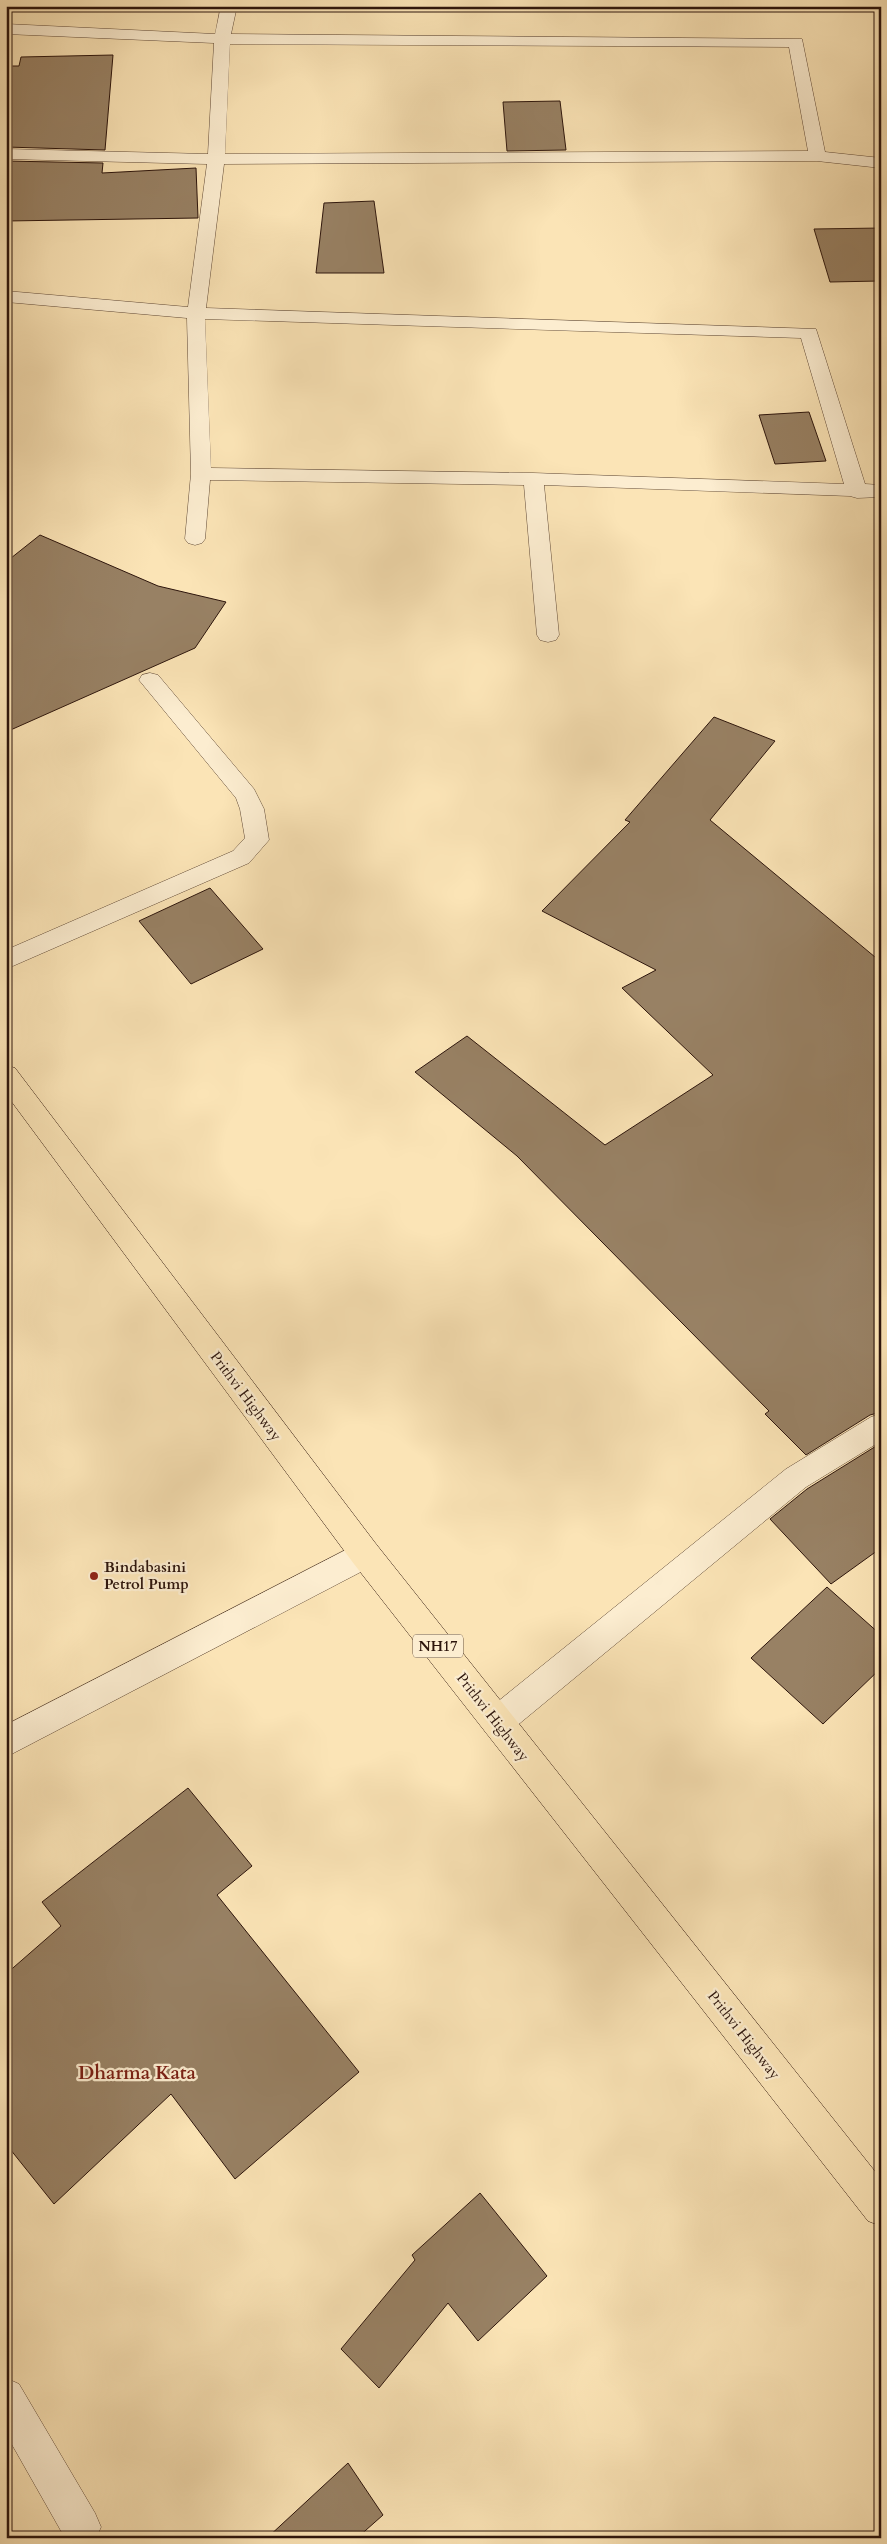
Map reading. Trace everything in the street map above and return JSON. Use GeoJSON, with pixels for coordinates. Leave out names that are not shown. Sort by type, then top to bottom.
{"type":"FeatureCollection","features":[{"type":"Feature","properties":{"kind":"highway","name":"Prithvi Highway"},"geometry":{"type":"LineString","coordinates":[[6,1075],[365,1554],[881,2208]]}},
{"type":"Feature","properties":{"kind":"street"},"geometry":{"type":"LineString","coordinates":[[195,539],[201,474],[196,313],[216,158],[222,38],[229,6]]}},
{"type":"Feature","properties":{"kind":"street"},"geometry":{"type":"LineString","coordinates":[[6,29],[222,38],[796,42],[817,156]]}},
{"type":"Feature","properties":{"kind":"street"},"geometry":{"type":"LineString","coordinates":[[6,154],[216,158],[817,156],[881,163]]}},
{"type":"Feature","properties":{"kind":"street"},"geometry":{"type":"LineString","coordinates":[[6,296],[196,313],[809,333],[857,492]]}},
{"type":"Feature","properties":{"kind":"street"},"geometry":{"type":"LineString","coordinates":[[201,474],[533,479],[857,492],[881,491]]}},
{"type":"Feature","properties":{"kind":"street"},"geometry":{"type":"LineString","coordinates":[[533,479],[548,635]]}},
{"type":"Feature","properties":{"kind":"street"},"geometry":{"type":"LineString","coordinates":[[6,960],[241,857],[257,840],[252,809],[246,794],[150,680]]}},
{"type":"Feature","properties":{"kind":"street"},"geometry":{"type":"LineString","coordinates":[[497,1722],[796,1478],[881,1426]]}},
{"type":"Feature","properties":{"kind":"street"},"geometry":{"type":"LineString","coordinates":[[6,1742],[365,1554]]}},
{"type":"Feature","properties":{"kind":"street"},"geometry":{"type":"LineString","coordinates":[[6,2397],[81,2527]]}},
{"type":"Feature","properties":{"kind":"building"},"geometry":{"type":"Polygon","coordinates":[[[113,55],[105,150],[6,147],[6,66],[19,66],[21,57],[113,55]]]}},
{"type":"Feature","properties":{"kind":"building"},"geometry":{"type":"Polygon","coordinates":[[[560,101],[566,150],[507,151],[503,102],[560,101]]]}},
{"type":"Feature","properties":{"kind":"building"},"geometry":{"type":"Polygon","coordinates":[[[6,161],[103,163],[102,173],[196,168],[198,218],[6,221],[6,161]]]}},
{"type":"Feature","properties":{"kind":"building"},"geometry":{"type":"Polygon","coordinates":[[[374,201],[384,273],[316,273],[324,203],[374,201]]]}},
{"type":"Feature","properties":{"kind":"building"},"geometry":{"type":"Polygon","coordinates":[[[881,228],[880,281],[830,282],[814,229],[881,228]]]}},
{"type":"Feature","properties":{"kind":"building"},"geometry":{"type":"Polygon","coordinates":[[[809,412],[826,461],[775,464],[759,415],[809,412]]]}},
{"type":"Feature","properties":{"kind":"building"},"geometry":{"type":"Polygon","coordinates":[[[40,535],[158,586],[226,602],[195,648],[6,732],[6,562],[40,535]]]}},
{"type":"Feature","properties":{"kind":"building"},"geometry":{"type":"Polygon","coordinates":[[[714,717],[775,741],[710,820],[881,962],[881,1412],[870,1415],[806,1455],[765,1414],[769,1411],[517,1156],[415,1072],[467,1036],[605,1145],[713,1075],[622,988],[656,970],[542,911],[630,822],[625,820],[714,717]]]}},
{"type":"Feature","properties":{"kind":"building"},"geometry":{"type":"Polygon","coordinates":[[[210,888],[263,949],[191,984],[139,921],[210,888]]]}},
{"type":"Feature","properties":{"kind":"building"},"geometry":{"type":"Polygon","coordinates":[[[881,1443],[881,1548],[831,1584],[770,1519],[807,1489],[881,1443]]]}},
{"type":"Feature","properties":{"kind":"building"},"geometry":{"type":"Polygon","coordinates":[[[827,1587],[881,1635],[881,1668],[823,1724],[751,1658],[827,1587]]]}},
{"type":"Feature","properties":{"kind":"building"},"geometry":{"type":"Polygon","coordinates":[[[188,1788],[252,1866],[217,1895],[359,2072],[235,2179],[171,2094],[54,2204],[6,2144],[6,1974],[61,1926],[42,1902],[188,1788]]]}},
{"type":"Feature","properties":{"kind":"building"},"geometry":{"type":"Polygon","coordinates":[[[480,2193],[547,2276],[478,2341],[448,2303],[379,2388],[341,2349],[415,2260],[412,2255],[480,2193]]]}},
{"type":"Feature","properties":{"kind":"building"},"geometry":{"type":"Polygon","coordinates":[[[348,2463],[383,2515],[357,2538],[267,2538],[348,2463]]]}},
{"type":"Feature","properties":{"kind":"place","name":"Bindabasini Petrol Pump"},"geometry":{"type":"Point","coordinates":[94,1576]}},
{"type":"Feature","properties":{"kind":"district","name":"Dharma Kata"},"geometry":{"type":"Point","coordinates":[137,2073]}}]}
